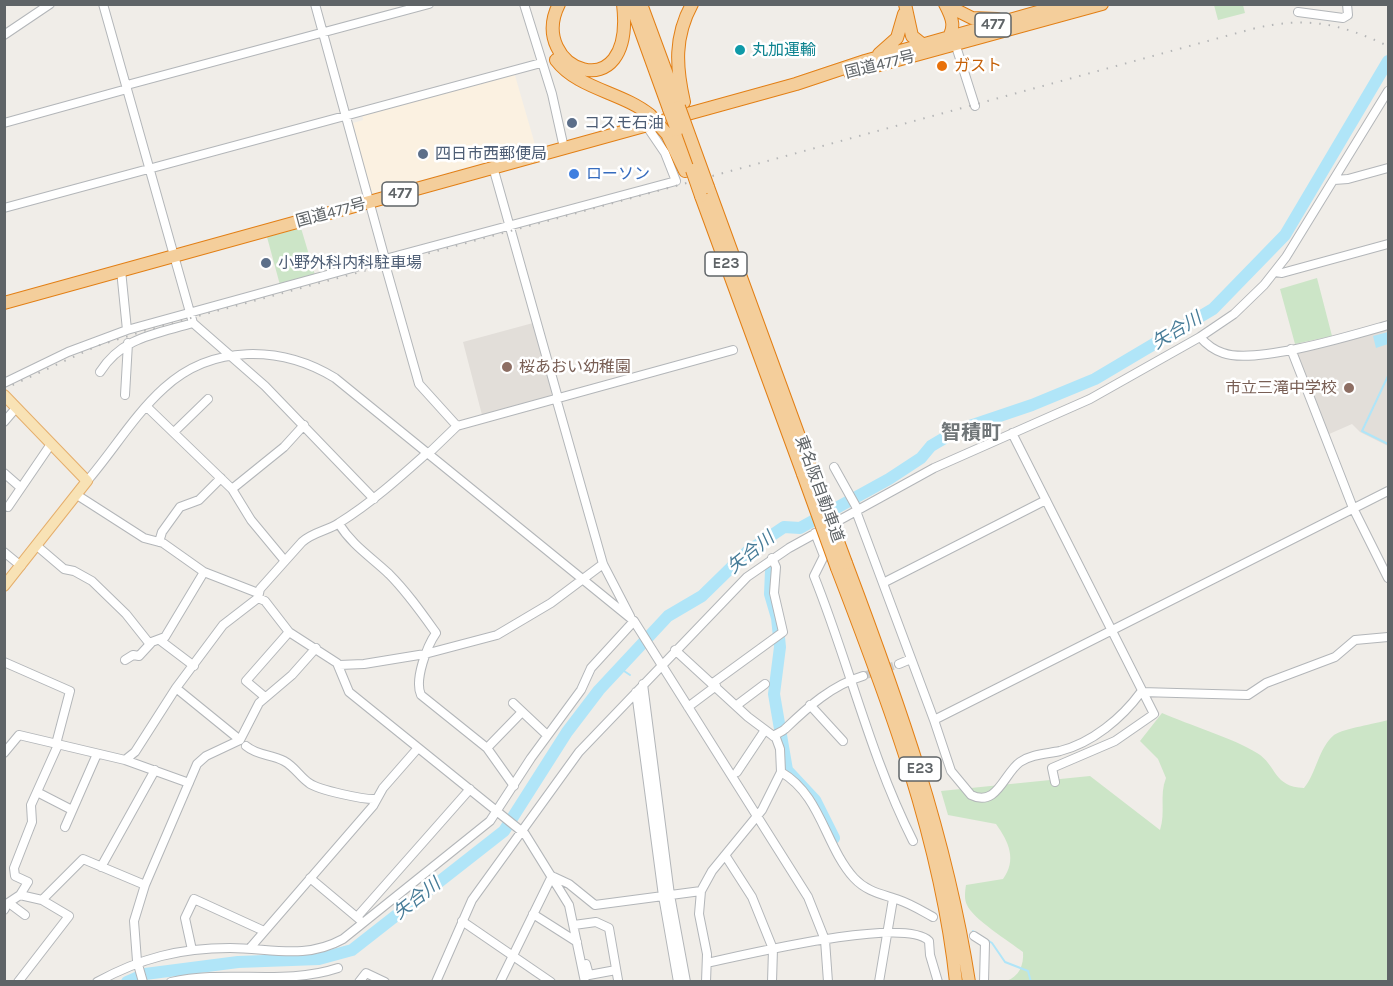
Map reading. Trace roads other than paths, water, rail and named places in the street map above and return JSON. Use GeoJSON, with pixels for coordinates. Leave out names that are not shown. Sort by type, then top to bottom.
{"type":"FeatureCollection","features":[{"type":"Feature","properties":{"kind":"highway"},"geometry":{"type":"LineString","coordinates":[[550,4],[545,32],[549,50],[560,66],[577,78],[627,100],[648,120],[672,132]]}},
{"type":"Feature","properties":{"kind":"highway"},"geometry":{"type":"LineString","coordinates":[[559,4],[553,23],[557,48],[568,62],[589,70],[605,67],[621,50],[626,33],[623,4]]}},
{"type":"Feature","properties":{"kind":"highway","name":"東名阪自動車道"},"geometry":{"type":"LineString","coordinates":[[631,4],[677,107],[672,132],[693,170]]}},
{"type":"Feature","properties":{"kind":"highway","name":"東名阪自動車道"},"geometry":{"type":"LineString","coordinates":[[641,4],[677,107],[693,170],[929,796],[952,884],[969,981]]}},
{"type":"Feature","properties":{"kind":"highway"},"geometry":{"type":"LineString","coordinates":[[677,107],[677,45],[682,24],[692,4]]}},
{"type":"Feature","properties":{"kind":"highway"},"geometry":{"type":"LineString","coordinates":[[904,4],[910,29],[921,45],[936,51],[953,40],[953,24],[945,4]]}},
{"type":"Feature","properties":{"kind":"highway"},"geometry":{"type":"LineString","coordinates":[[865,61],[887,49],[897,38],[903,24],[904,4]]}},
{"type":"Feature","properties":{"kind":"highway"},"geometry":{"type":"LineString","coordinates":[[945,4],[963,15],[980,20],[1032,15]]}},
{"type":"Feature","properties":{"kind":"highway","name":"国道477号"},"geometry":{"type":"LineString","coordinates":[[953,40],[1065,4]]}},
{"type":"Feature","properties":{"kind":"highway","name":"国道477号"},"geometry":{"type":"LineString","coordinates":[[796,84],[921,45],[953,40],[1102,4]]}},
{"type":"Feature","properties":{"kind":"highway","name":"国道477号"},"geometry":{"type":"LineString","coordinates":[[4,303],[564,148],[648,120],[796,84],[867,70],[936,51]]}},
{"type":"Feature","properties":{"kind":"highway","name":"東名阪自動車道"},"geometry":{"type":"LineString","coordinates":[[702,194],[752,332],[807,471]]}},
{"type":"Feature","properties":{"kind":"highway","name":"東名阪自動車道"},"geometry":{"type":"LineString","coordinates":[[842,565],[929,840],[941,889],[956,981]]}},
{"type":"Feature","properties":{"kind":"main road"},"geometry":{"type":"LineString","coordinates":[[4,586],[87,481],[5,396]]}},
{"type":"Feature","properties":{"kind":"street"},"geometry":{"type":"LineString","coordinates":[[4,35],[50,4]]}},
{"type":"Feature","properties":{"kind":"street"},"geometry":{"type":"LineString","coordinates":[[103,4],[193,323],[265,386],[374,499]]}},
{"type":"Feature","properties":{"kind":"street"},"geometry":{"type":"LineString","coordinates":[[315,4],[385,259]]}},
{"type":"Feature","properties":{"kind":"street"},"geometry":{"type":"LineString","coordinates":[[4,123],[322,32],[429,4]]}},
{"type":"Feature","properties":{"kind":"street"},"geometry":{"type":"LineString","coordinates":[[524,4],[552,94],[564,148]]}},
{"type":"Feature","properties":{"kind":"street"},"geometry":{"type":"LineString","coordinates":[[1298,12],[1343,18],[1348,12],[1347,4]]}},
{"type":"Feature","properties":{"kind":"street"},"geometry":{"type":"LineString","coordinates":[[953,40],[975,106]]}},
{"type":"Feature","properties":{"kind":"street"},"geometry":{"type":"LineString","coordinates":[[4,208],[541,63]]}},
{"type":"Feature","properties":{"kind":"street"},"geometry":{"type":"LineString","coordinates":[[435,981],[472,900],[520,829],[591,737],[747,577],[772,558],[856,509],[952,459],[1090,399],[1200,337],[1248,302],[1275,272],[1389,91]]}},
{"type":"Feature","properties":{"kind":"street"},"geometry":{"type":"LineString","coordinates":[[4,383],[68,352],[127,330],[676,181],[648,120]]}},
{"type":"Feature","properties":{"kind":"street"},"geometry":{"type":"LineString","coordinates":[[493,166],[603,564],[633,620],[656,651],[688,707],[808,897],[825,940],[828,981]]}},
{"type":"Feature","properties":{"kind":"street"},"geometry":{"type":"LineString","coordinates":[[1334,180],[1348,179],[1389,168]]}},
{"type":"Feature","properties":{"kind":"street"},"geometry":{"type":"LineString","coordinates":[[1275,272],[1289,272],[1389,244]]}},
{"type":"Feature","properties":{"kind":"street"},"geometry":{"type":"LineString","coordinates":[[121,270],[127,330]]}},
{"type":"Feature","properties":{"kind":"street"},"geometry":{"type":"LineString","coordinates":[[387,271],[418,384],[457,426]]}},
{"type":"Feature","properties":{"kind":"street"},"geometry":{"type":"LineString","coordinates":[[100,372],[114,352],[128,343],[193,323]]}},
{"type":"Feature","properties":{"kind":"street"},"geometry":{"type":"LineString","coordinates":[[1200,337],[1214,349],[1228,355],[1291,349],[1389,326]]}},
{"type":"Feature","properties":{"kind":"street"},"geometry":{"type":"LineString","coordinates":[[124,395],[128,343]]}},
{"type":"Feature","properties":{"kind":"street"},"geometry":{"type":"LineString","coordinates":[[1291,349],[1353,508],[1389,578]]}},
{"type":"Feature","properties":{"kind":"street"},"geometry":{"type":"LineString","coordinates":[[125,760],[135,752],[176,688],[223,625],[258,595],[285,561],[309,536],[339,524],[374,499],[457,426],[733,350]]}},
{"type":"Feature","properties":{"kind":"street"},"geometry":{"type":"LineString","coordinates":[[87,481],[147,407],[164,388],[183,373],[203,363],[228,356],[275,355],[318,368],[335,378],[582,581],[633,620]]}},
{"type":"Feature","properties":{"kind":"street"},"geometry":{"type":"LineString","coordinates":[[174,432],[208,399]]}},
{"type":"Feature","properties":{"kind":"street"},"geometry":{"type":"LineString","coordinates":[[147,407],[232,489],[251,520],[285,561]]}},
{"type":"Feature","properties":{"kind":"street"},"geometry":{"type":"LineString","coordinates":[[4,422],[16,408]]}},
{"type":"Feature","properties":{"kind":"street"},"geometry":{"type":"LineString","coordinates":[[232,489],[284,447],[303,425]]}},
{"type":"Feature","properties":{"kind":"street"},"geometry":{"type":"LineString","coordinates":[[1012,433],[1154,714],[1115,741],[1052,768],[1055,782]]}},
{"type":"Feature","properties":{"kind":"street"},"geometry":{"type":"LineString","coordinates":[[6,509],[51,444]]}},
{"type":"Feature","properties":{"kind":"street"},"geometry":{"type":"LineString","coordinates":[[834,467],[856,509],[951,771],[966,790],[978,798],[999,789],[1011,771],[1023,760],[1060,751],[1104,731],[1141,692],[1248,695],[1266,683],[1335,657],[1355,640],[1389,637]]}},
{"type":"Feature","properties":{"kind":"street"},"geometry":{"type":"LineString","coordinates":[[4,473],[20,487]]}},
{"type":"Feature","properties":{"kind":"street"},"geometry":{"type":"LineString","coordinates":[[159,542],[162,532],[180,507],[199,500],[221,478]]}},
{"type":"Feature","properties":{"kind":"street"},"geometry":{"type":"LineString","coordinates":[[934,720],[1389,491]]}},
{"type":"Feature","properties":{"kind":"street"},"geometry":{"type":"LineString","coordinates":[[77,495],[144,538],[159,542],[204,572],[258,595],[289,632],[339,665],[349,692],[520,829],[569,905],[585,981]]}},
{"type":"Feature","properties":{"kind":"street"},"geometry":{"type":"LineString","coordinates":[[883,583],[1046,500]]}},
{"type":"Feature","properties":{"kind":"street"},"geometry":{"type":"LineString","coordinates":[[339,524],[358,548],[387,572],[410,597],[436,633],[425,654],[419,687],[422,695],[487,748],[514,786]]}},
{"type":"Feature","properties":{"kind":"street"},"geometry":{"type":"LineString","coordinates":[[815,533],[824,556],[814,576],[852,680],[881,771],[914,841]]}},
{"type":"Feature","properties":{"kind":"street"},"geometry":{"type":"LineString","coordinates":[[37,546],[64,568],[92,581],[151,643]]}},
{"type":"Feature","properties":{"kind":"street"},"geometry":{"type":"LineString","coordinates":[[4,552],[21,566]]}},
{"type":"Feature","properties":{"kind":"street"},"geometry":{"type":"LineString","coordinates":[[688,707],[778,636],[781,615],[773,587],[775,564],[772,558]]}},
{"type":"Feature","properties":{"kind":"street"},"geometry":{"type":"LineString","coordinates":[[339,665],[355,665],[425,654],[497,635],[551,603],[603,564]]}},
{"type":"Feature","properties":{"kind":"street"},"geometry":{"type":"LineString","coordinates":[[125,660],[133,655],[139,656],[151,643],[161,641],[204,572]]}},
{"type":"Feature","properties":{"kind":"street"},"geometry":{"type":"LineString","coordinates":[[361,920],[460,846],[499,812],[547,735],[581,690],[591,668],[633,620]]}},
{"type":"Feature","properties":{"kind":"street"},"geometry":{"type":"LineString","coordinates":[[265,697],[246,681],[289,632]]}},
{"type":"Feature","properties":{"kind":"street"},"geometry":{"type":"LineString","coordinates":[[161,641],[194,666]]}},
{"type":"Feature","properties":{"kind":"street"},"geometry":{"type":"LineString","coordinates":[[243,743],[252,713],[265,697],[292,675],[316,648]]}},
{"type":"Feature","properties":{"kind":"street"},"geometry":{"type":"LineString","coordinates":[[675,650],[765,730],[778,733]]}},
{"type":"Feature","properties":{"kind":"street"},"geometry":{"type":"LineString","coordinates":[[899,664],[911,659]]}},
{"type":"Feature","properties":{"kind":"street"},"geometry":{"type":"LineString","coordinates":[[4,662],[70,691],[57,745],[31,805],[32,822],[15,863],[15,876],[28,882],[20,895],[6,904],[25,915]]}},
{"type":"Feature","properties":{"kind":"street"},"geometry":{"type":"LineString","coordinates":[[778,733],[810,705],[863,676]]}},
{"type":"Feature","properties":{"kind":"street"},"geometry":{"type":"LineString","coordinates":[[643,684],[678,981]]}},
{"type":"Feature","properties":{"kind":"street"},"geometry":{"type":"LineString","coordinates":[[737,705],[765,684]]}},
{"type":"Feature","properties":{"kind":"street"},"geometry":{"type":"LineString","coordinates":[[176,688],[256,753],[272,755],[286,762],[309,783],[362,799],[376,799]]}},
{"type":"Feature","properties":{"kind":"street"},"geometry":{"type":"LineString","coordinates":[[636,692],[667,896],[686,981]]}},
{"type":"Feature","properties":{"kind":"street"},"geometry":{"type":"LineString","coordinates":[[513,703],[547,735]]}},
{"type":"Feature","properties":{"kind":"street"},"geometry":{"type":"LineString","coordinates":[[810,705],[843,741]]}},
{"type":"Feature","properties":{"kind":"street"},"geometry":{"type":"LineString","coordinates":[[487,748],[522,712]]}},
{"type":"Feature","properties":{"kind":"street"},"geometry":{"type":"LineString","coordinates":[[737,772],[765,730]]}},
{"type":"Feature","properties":{"kind":"street"},"geometry":{"type":"LineString","coordinates":[[706,981],[707,963],[699,914],[701,891],[708,876],[758,815],[781,772],[778,733]]}},
{"type":"Feature","properties":{"kind":"street"},"geometry":{"type":"LineString","coordinates":[[4,753],[19,735],[125,760],[189,783]]}},
{"type":"Feature","properties":{"kind":"street"},"geometry":{"type":"LineString","coordinates":[[143,981],[138,963],[134,921],[145,885],[189,783],[203,758],[243,743]]}},
{"type":"Feature","properties":{"kind":"street"},"geometry":{"type":"LineString","coordinates":[[1076,743],[1082,755]]}},
{"type":"Feature","properties":{"kind":"street"},"geometry":{"type":"LineString","coordinates":[[250,948],[418,748]]}},
{"type":"Feature","properties":{"kind":"street"},"geometry":{"type":"LineString","coordinates":[[64,827],[97,754]]}},
{"type":"Feature","properties":{"kind":"street"},"geometry":{"type":"LineString","coordinates":[[101,867],[155,770]]}},
{"type":"Feature","properties":{"kind":"street"},"geometry":{"type":"LineString","coordinates":[[781,772],[810,801],[842,863],[855,879],[868,890],[933,917]]}},
{"type":"Feature","properties":{"kind":"street"},"geometry":{"type":"LineString","coordinates":[[99,981],[138,963],[192,950],[250,948],[280,952],[314,951],[343,939],[470,789]]}},
{"type":"Feature","properties":{"kind":"street"},"geometry":{"type":"LineString","coordinates":[[37,792],[72,810]]}},
{"type":"Feature","properties":{"kind":"street"},"geometry":{"type":"LineString","coordinates":[[725,855],[752,897],[773,949],[772,981]]}},
{"type":"Feature","properties":{"kind":"street"},"geometry":{"type":"LineString","coordinates":[[42,900],[83,859],[145,885]]}},
{"type":"Feature","properties":{"kind":"street"},"geometry":{"type":"LineString","coordinates":[[552,876],[569,884],[594,905],[701,891]]}},
{"type":"Feature","properties":{"kind":"street"},"geometry":{"type":"LineString","coordinates":[[500,981],[552,876]]}},
{"type":"Feature","properties":{"kind":"street"},"geometry":{"type":"LineString","coordinates":[[310,878],[361,920]]}},
{"type":"Feature","properties":{"kind":"street"},"geometry":{"type":"LineString","coordinates":[[18,981],[69,916],[42,900],[20,895]]}},
{"type":"Feature","properties":{"kind":"street"},"geometry":{"type":"LineString","coordinates":[[192,950],[185,918],[194,899],[264,931]]}},
{"type":"Feature","properties":{"kind":"street"},"geometry":{"type":"LineString","coordinates":[[879,981],[893,899]]}},
{"type":"Feature","properties":{"kind":"street"},"geometry":{"type":"LineString","coordinates":[[533,914],[577,942]]}},
{"type":"Feature","properties":{"kind":"street"},"geometry":{"type":"LineString","coordinates":[[462,921],[551,981]]}},
{"type":"Feature","properties":{"kind":"street"},"geometry":{"type":"LineString","coordinates":[[574,925],[596,922],[609,928],[618,980]]}},
{"type":"Feature","properties":{"kind":"street"},"geometry":{"type":"LineString","coordinates":[[707,963],[773,949],[888,931],[925,937],[929,941],[930,955],[938,981]]}},
{"type":"Feature","properties":{"kind":"street"},"geometry":{"type":"LineString","coordinates":[[974,936],[985,943],[984,981]]}},
{"type":"Feature","properties":{"kind":"street"},"geometry":{"type":"LineString","coordinates":[[579,952],[584,955],[589,975],[616,970]]}},
{"type":"Feature","properties":{"kind":"street"},"geometry":{"type":"LineString","coordinates":[[171,981],[238,978],[316,979],[338,968]]}},
{"type":"Feature","properties":{"kind":"street"},"geometry":{"type":"LineString","coordinates":[[359,981],[366,973],[385,981]]}},
{"type":"Feature","properties":{"kind":"water"},"geometry":{"type":"Polygon","coordinates":[[[1388,332],[1388,344],[1376,348],[1373,336],[1388,332]]]}},
{"type":"Feature","properties":{"kind":"waterway","name":"矢合川"},"geometry":{"type":"LineString","coordinates":[[127,982],[145,974],[238,962],[319,959],[352,950],[504,831],[567,732],[599,690],[668,616],[702,596],[747,552],[784,527],[800,528],[889,479],[921,458],[931,446],[958,430],[1032,405],[1095,379],[1213,309],[1285,235],[1388,61]]}},
{"type":"Feature","properties":{"kind":"waterway"},"geometry":{"type":"LineString","coordinates":[[1388,376],[1362,431],[1388,444]]}},
{"type":"Feature","properties":{"kind":"waterway"},"geometry":{"type":"LineString","coordinates":[[771,571],[770,594],[777,618],[780,647],[774,694],[787,770],[815,800],[834,838]]}},
{"type":"Feature","properties":{"kind":"waterway"},"geometry":{"type":"LineString","coordinates":[[618,667],[630,675]]}},
{"type":"Feature","properties":{"kind":"waterway"},"geometry":{"type":"LineString","coordinates":[[973,931],[992,943],[1005,962],[1028,971],[1031,982]]}},
{"type":"Feature","properties":{"kind":"tunnel"},"geometry":{"type":"LineString","coordinates":[[863,676],[899,664]]}},
{"type":"Feature","properties":{"kind":"railway"},"geometry":{"type":"LineString","coordinates":[[4,389],[97,346],[147,330],[1252,29],[1289,23],[1322,24],[1354,32],[1388,46]]}},
{"type":"Feature","properties":{"kind":"place","name":"丸加運輸"},"geometry":{"type":"Point","coordinates":[740,50]}},
{"type":"Feature","properties":{"kind":"place","name":"ガスト"},"geometry":{"type":"Point","coordinates":[942,66]}},
{"type":"Feature","properties":{"kind":"place","name":"コスモ石油"},"geometry":{"type":"Point","coordinates":[572,123]}},
{"type":"Feature","properties":{"kind":"place","name":"四日市西郵便局"},"geometry":{"type":"Point","coordinates":[423,154]}},
{"type":"Feature","properties":{"kind":"place","name":"ローソン"},"geometry":{"type":"Point","coordinates":[574,174]}},
{"type":"Feature","properties":{"kind":"place","name":"小野外科内科駐車場"},"geometry":{"type":"Point","coordinates":[266,263]}},
{"type":"Feature","properties":{"kind":"place","name":"桜あおい幼稚園"},"geometry":{"type":"Point","coordinates":[507,367]}},
{"type":"Feature","properties":{"kind":"place","name":"市立三滝中学校"},"geometry":{"type":"Point","coordinates":[1349,388]}},
{"type":"Feature","properties":{"kind":"district","name":"智積町"},"geometry":{"type":"Point","coordinates":[971,433]}}]}
